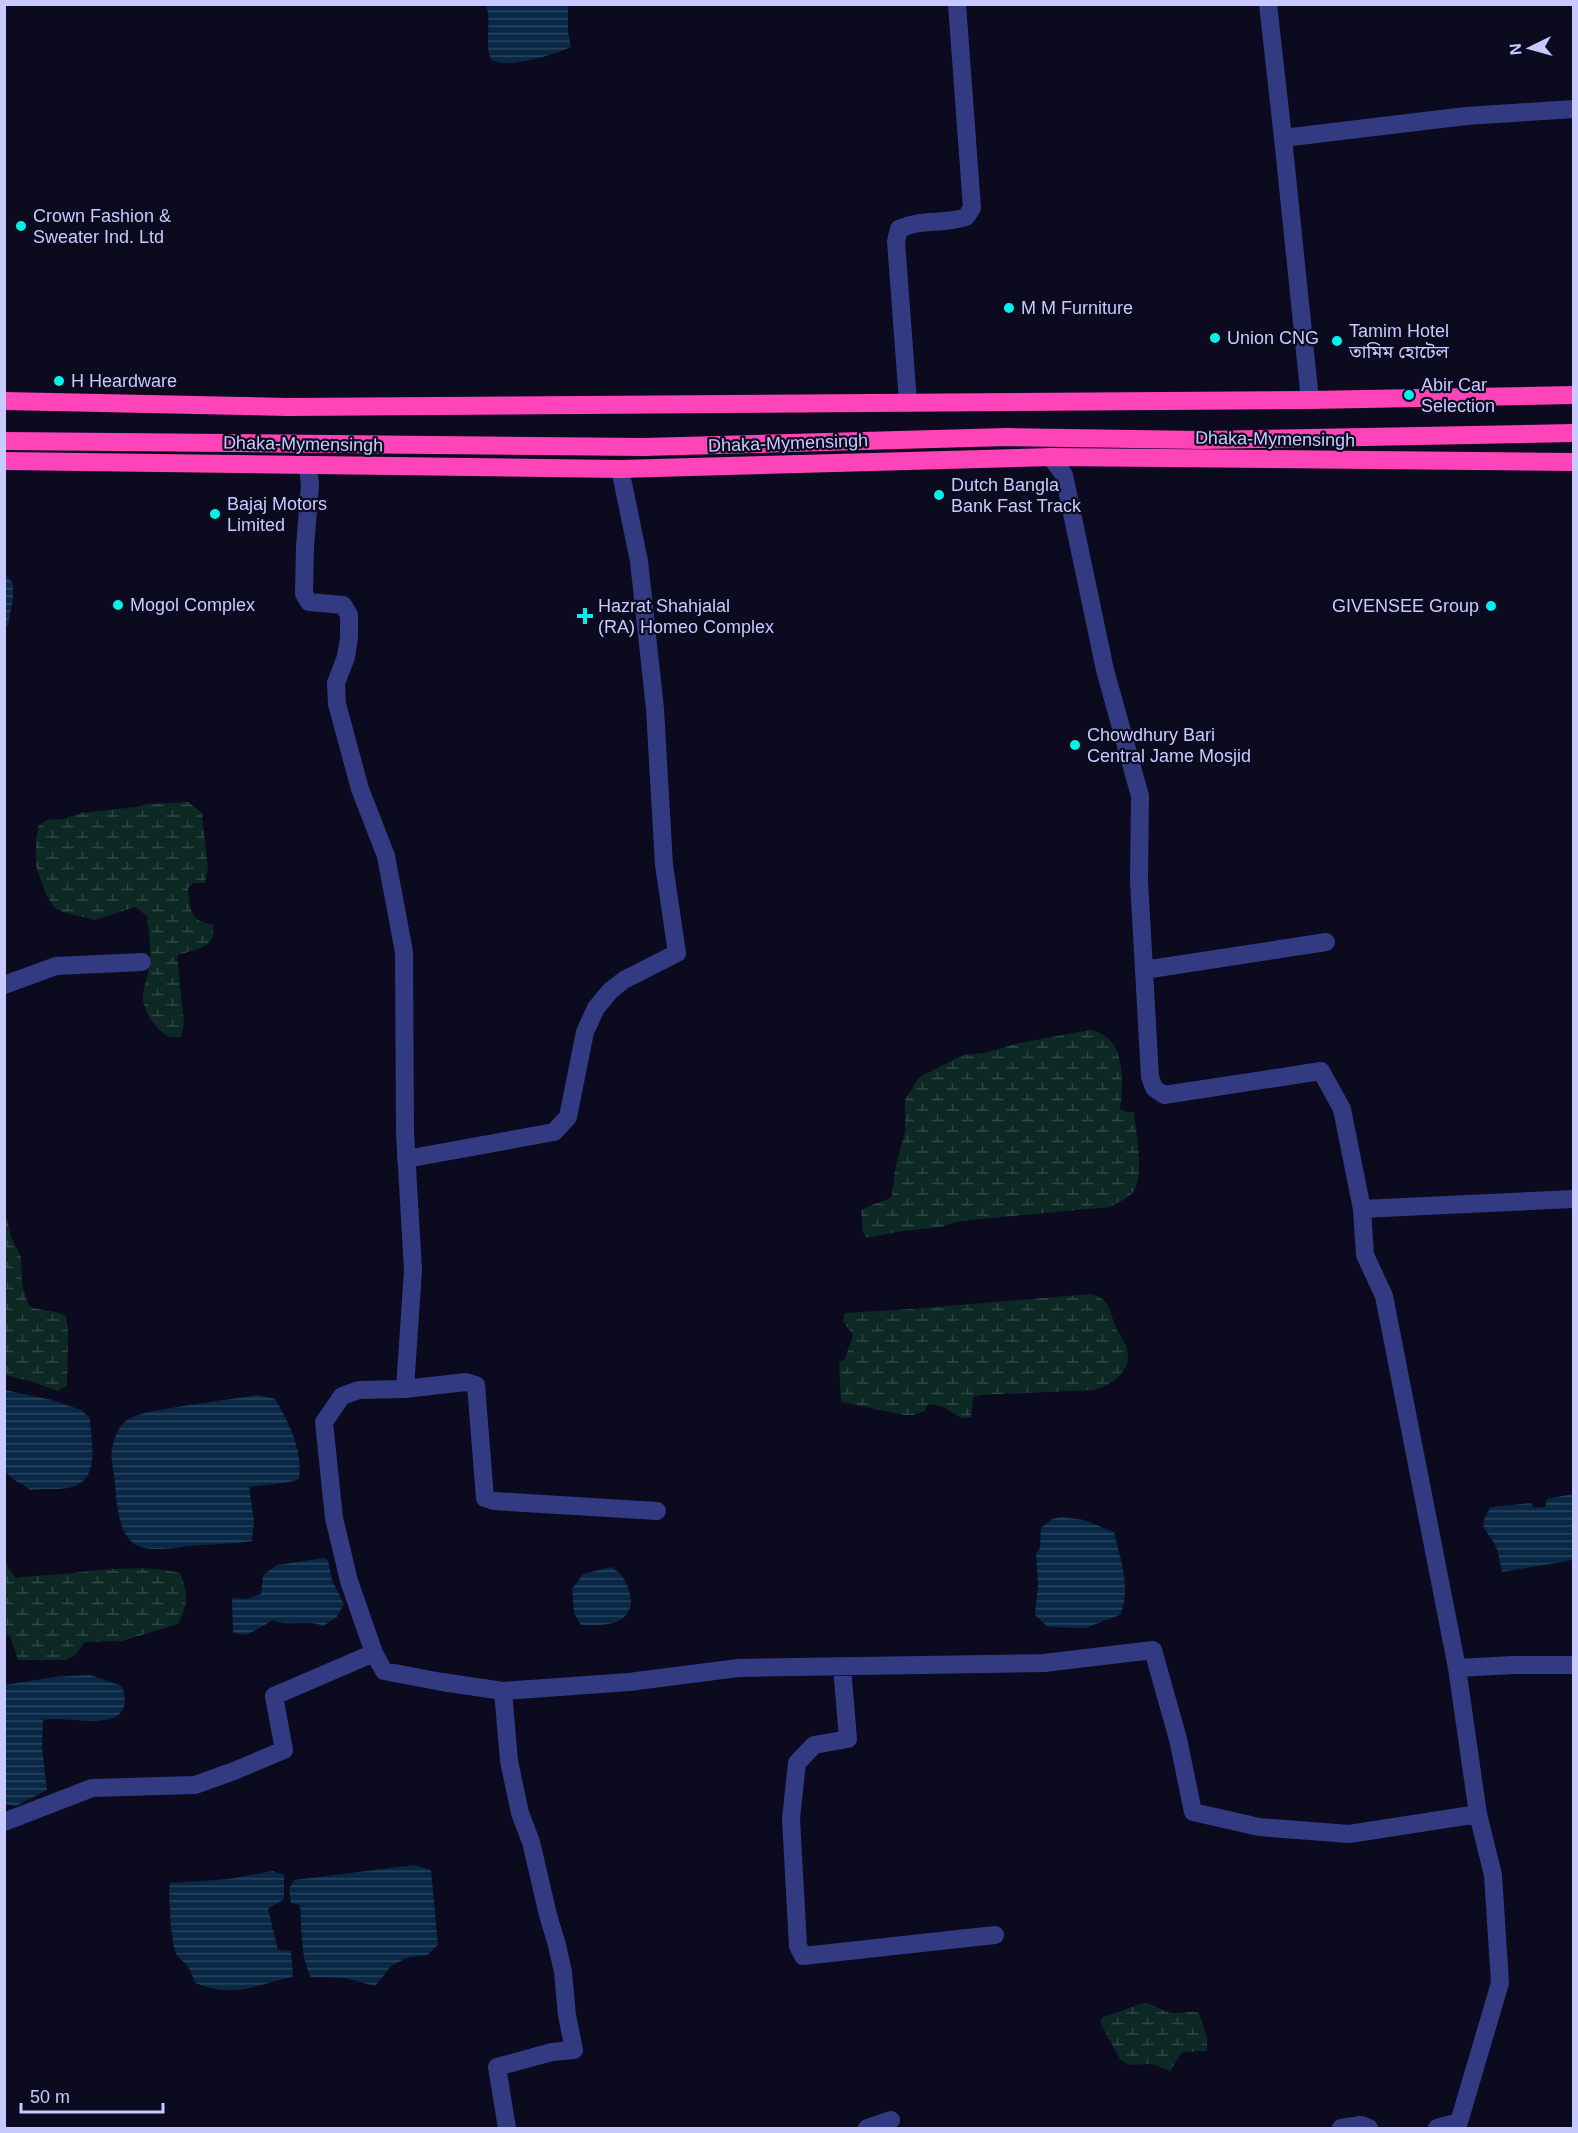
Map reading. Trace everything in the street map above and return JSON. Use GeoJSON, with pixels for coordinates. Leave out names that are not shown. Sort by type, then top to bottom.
{"type":"FeatureCollection","features":[{"type":"Feature","properties":{"kind":"highway","name":"Dhaka-Mymensingh"},"geometry":{"type":"LineString","coordinates":[[4,401],[288,407],[1310,400],[1574,395]]}},
{"type":"Feature","properties":{"kind":"highway"},"geometry":{"type":"LineString","coordinates":[[4,441],[644,447],[1007,437],[1202,440],[1574,433]]}},
{"type":"Feature","properties":{"kind":"highway","name":"Dhaka-Mymensingh"},"geometry":{"type":"LineString","coordinates":[[4,461],[620,469],[1051,457],[1574,462]]}},
{"type":"Feature","properties":{"kind":"street"},"geometry":{"type":"LineString","coordinates":[[908,402],[896,241],[899,229],[912,223],[956,220],[966,217],[972,208],[957,4]]}},
{"type":"Feature","properties":{"kind":"street"},"geometry":{"type":"LineString","coordinates":[[1268,4],[1310,400]]}},
{"type":"Feature","properties":{"kind":"street"},"geometry":{"type":"LineString","coordinates":[[1283,138],[1466,116],[1574,109]]}},
{"type":"Feature","properties":{"kind":"street"},"geometry":{"type":"LineString","coordinates":[[1051,457],[1064,475],[1105,670],[1140,796],[1139,881],[1143,970],[1150,1077],[1154,1088],[1164,1095],[1321,1071],[1342,1109],[1362,1209],[1365,1255],[1384,1296],[1457,1668],[1478,1815],[1493,1875],[1500,1983],[1459,2122],[1437,2128]]}},
{"type":"Feature","properties":{"kind":"street"},"geometry":{"type":"LineString","coordinates":[[308,465],[310,485],[303,594],[309,602],[343,605],[349,615],[346,657],[336,683],[337,704],[360,789],[386,856],[404,952],[406,1159],[412,1270],[405,1389]]}},
{"type":"Feature","properties":{"kind":"street"},"geometry":{"type":"LineString","coordinates":[[406,1159],[554,1132],[568,1117],[585,1032],[596,1008],[610,991],[624,980],[677,953],[664,865],[655,709],[639,561],[620,469]]}},
{"type":"Feature","properties":{"kind":"street"},"geometry":{"type":"LineString","coordinates":[[1143,970],[1326,942]]}},
{"type":"Feature","properties":{"kind":"street"},"geometry":{"type":"LineString","coordinates":[[4,985],[56,966],[142,962]]}},
{"type":"Feature","properties":{"kind":"street"},"geometry":{"type":"LineString","coordinates":[[1362,1209],[1574,1199]]}},
{"type":"Feature","properties":{"kind":"street"},"geometry":{"type":"LineString","coordinates":[[657,1511],[494,1501],[485,1498],[476,1385],[466,1382],[405,1389],[359,1390],[342,1396],[324,1422],[334,1518],[348,1581],[374,1653],[384,1671],[503,1691],[629,1682],[738,1668],[1044,1663],[1153,1650],[1178,1739],[1193,1812],[1259,1827],[1348,1834],[1478,1815]]}},
{"type":"Feature","properties":{"kind":"street"},"geometry":{"type":"LineString","coordinates":[[4,1822],[92,1788],[195,1785],[284,1750],[274,1696],[374,1653]]}},
{"type":"Feature","properties":{"kind":"street"},"geometry":{"type":"LineString","coordinates":[[1457,1668],[1574,1665]]}},
{"type":"Feature","properties":{"kind":"street"},"geometry":{"type":"LineString","coordinates":[[842,1667],[848,1739],[814,1745],[797,1763],[791,1819],[798,1946],[803,1956],[995,1935]]}},
{"type":"Feature","properties":{"kind":"street"},"geometry":{"type":"LineString","coordinates":[[503,1691],[509,1761],[520,1813],[531,1842],[557,1945],[574,2050],[552,2052],[497,2067],[507,2128]]}},
{"type":"Feature","properties":{"kind":"street"},"geometry":{"type":"LineString","coordinates":[[867,2128],[891,2120]]}},
{"type":"Feature","properties":{"kind":"street"},"geometry":{"type":"LineString","coordinates":[[1341,2128],[1361,2125],[1369,2128]]}},
{"type":"Feature","properties":{"kind":"green space"},"geometry":{"type":"Polygon","coordinates":[[[188,802],[202,813],[208,868],[205,883],[193,883],[188,889],[191,909],[199,921],[213,924],[213,933],[212,939],[203,947],[177,956],[184,1023],[181,1037],[169,1037],[159,1030],[151,1019],[143,1001],[150,963],[147,916],[135,907],[95,920],[62,912],[54,907],[46,895],[36,866],[36,840],[39,825],[47,820],[146,804],[188,802]]]}},
{"type":"Feature","properties":{"kind":"green space"},"geometry":{"type":"Polygon","coordinates":[[[1090,1030],[1102,1034],[1116,1050],[1122,1073],[1120,1109],[1134,1112],[1139,1166],[1137,1185],[1131,1194],[1109,1207],[970,1220],[943,1227],[902,1231],[867,1238],[863,1232],[861,1211],[892,1196],[895,1169],[905,1132],[905,1100],[919,1077],[963,1055],[984,1053],[1019,1043],[1090,1030]]]}},
{"type":"Feature","properties":{"kind":"green space"},"geometry":{"type":"Polygon","coordinates":[[[4,1207],[11,1237],[21,1257],[22,1284],[29,1306],[66,1316],[67,1386],[58,1391],[5,1375],[4,1207]]]}},
{"type":"Feature","properties":{"kind":"green space"},"geometry":{"type":"Polygon","coordinates":[[[1091,1294],[1108,1305],[1123,1340],[1128,1359],[1122,1373],[1102,1387],[1094,1390],[980,1395],[973,1397],[971,1417],[961,1418],[937,1405],[927,1405],[925,1411],[914,1415],[904,1415],[841,1402],[839,1362],[845,1359],[853,1335],[843,1321],[845,1313],[1091,1294]]]}},
{"type":"Feature","properties":{"kind":"green space"},"geometry":{"type":"Polygon","coordinates":[[[5,1556],[8,1568],[16,1578],[122,1569],[151,1569],[180,1573],[185,1587],[186,1604],[178,1624],[122,1641],[85,1642],[75,1655],[67,1660],[18,1660],[10,1635],[5,1636],[5,1556]]]}},
{"type":"Feature","properties":{"kind":"green space"},"geometry":{"type":"Polygon","coordinates":[[[1144,2003],[1173,2013],[1199,2013],[1207,2038],[1207,2051],[1183,2052],[1170,2071],[1152,2064],[1128,2065],[1120,2059],[1100,2022],[1103,2017],[1144,2003]]]}},
{"type":"Feature","properties":{"kind":"water"},"geometry":{"type":"Polygon","coordinates":[[[486,5],[568,5],[568,32],[571,47],[520,62],[491,60],[486,5]]]}},
{"type":"Feature","properties":{"kind":"water"},"geometry":{"type":"Polygon","coordinates":[[[5,575],[13,583],[13,598],[8,625],[5,627],[5,575]]]}},
{"type":"Feature","properties":{"kind":"water"},"geometry":{"type":"Polygon","coordinates":[[[5,1390],[52,1400],[81,1410],[90,1418],[92,1460],[86,1478],[79,1484],[63,1489],[30,1490],[7,1473],[5,1469],[5,1390]]]}},
{"type":"Feature","properties":{"kind":"water"},"geometry":{"type":"Polygon","coordinates":[[[258,1395],[275,1399],[294,1437],[300,1468],[299,1479],[249,1487],[254,1521],[252,1541],[160,1549],[144,1548],[130,1541],[118,1514],[111,1458],[114,1440],[122,1425],[132,1417],[149,1412],[258,1395]]]}},
{"type":"Feature","properties":{"kind":"water"},"geometry":{"type":"Polygon","coordinates":[[[1573,1494],[1573,1560],[1502,1572],[1496,1547],[1483,1525],[1491,1507],[1531,1503],[1534,1508],[1545,1507],[1547,1499],[1573,1494]]]}},
{"type":"Feature","properties":{"kind":"water"},"geometry":{"type":"Polygon","coordinates":[[[1062,1517],[1084,1520],[1114,1532],[1125,1584],[1120,1615],[1085,1628],[1048,1627],[1035,1615],[1038,1585],[1036,1554],[1040,1548],[1041,1528],[1052,1519],[1062,1517]]]}},
{"type":"Feature","properties":{"kind":"water"},"geometry":{"type":"Polygon","coordinates":[[[324,1558],[328,1560],[332,1580],[344,1604],[336,1618],[323,1626],[273,1620],[247,1635],[233,1633],[232,1598],[246,1599],[261,1594],[263,1575],[277,1565],[324,1558]]]}},
{"type":"Feature","properties":{"kind":"water"},"geometry":{"type":"Polygon","coordinates":[[[612,1567],[622,1577],[629,1591],[631,1605],[628,1611],[620,1620],[610,1624],[581,1625],[574,1613],[572,1589],[583,1574],[612,1567]]]}},
{"type":"Feature","properties":{"kind":"water"},"geometry":{"type":"Polygon","coordinates":[[[90,1675],[122,1686],[125,1702],[121,1713],[99,1721],[43,1720],[42,1748],[47,1790],[16,1806],[5,1804],[5,1685],[54,1677],[90,1675]]]}},
{"type":"Feature","properties":{"kind":"water"},"geometry":{"type":"Polygon","coordinates":[[[415,1865],[431,1870],[438,1945],[427,1955],[409,1957],[391,1966],[375,1986],[345,1978],[311,1977],[303,1951],[300,1905],[291,1903],[289,1889],[294,1880],[415,1865]]]}},
{"type":"Feature","properties":{"kind":"water"},"geometry":{"type":"Polygon","coordinates":[[[273,1871],[284,1875],[284,1899],[268,1909],[278,1950],[291,1951],[293,1977],[234,1990],[210,1988],[195,1983],[190,1969],[177,1955],[173,1942],[170,1921],[170,1883],[229,1879],[273,1871]]]}},
{"type":"Feature","properties":{"kind":"place","name":"Crown Fashion & Sweater Ind. Ltd"},"geometry":{"type":"Point","coordinates":[21,226]}},
{"type":"Feature","properties":{"kind":"place","name":"M M Furniture"},"geometry":{"type":"Point","coordinates":[1009,308]}},
{"type":"Feature","properties":{"kind":"place","name":"Union CNG"},"geometry":{"type":"Point","coordinates":[1215,338]}},
{"type":"Feature","properties":{"kind":"place","name":"Tamim Hotel তামিম হোটেল"},"geometry":{"type":"Point","coordinates":[1337,341]}},
{"type":"Feature","properties":{"kind":"place","name":"H Heardware"},"geometry":{"type":"Point","coordinates":[59,381]}},
{"type":"Feature","properties":{"kind":"place","name":"Abir Car Selection"},"geometry":{"type":"Point","coordinates":[1409,395]}},
{"type":"Feature","properties":{"kind":"place","name":"Dutch Bangla Bank Fast Track"},"geometry":{"type":"Point","coordinates":[939,495]}},
{"type":"Feature","properties":{"kind":"place","name":"Bajaj Motors Limited"},"geometry":{"type":"Point","coordinates":[215,514]}},
{"type":"Feature","properties":{"kind":"place","name":"Mogol Complex"},"geometry":{"type":"Point","coordinates":[118,605]}},
{"type":"Feature","properties":{"kind":"place","name":"GIVENSEE Group"},"geometry":{"type":"Point","coordinates":[1491,606]}},
{"type":"Feature","properties":{"kind":"place","name":"Hazrat Shahjalal (RA) Homeo Complex"},"geometry":{"type":"Point","coordinates":[585,616]}},
{"type":"Feature","properties":{"kind":"place","name":"Chowdhury Bari Central Jame Mosjid"},"geometry":{"type":"Point","coordinates":[1075,745]}}]}
